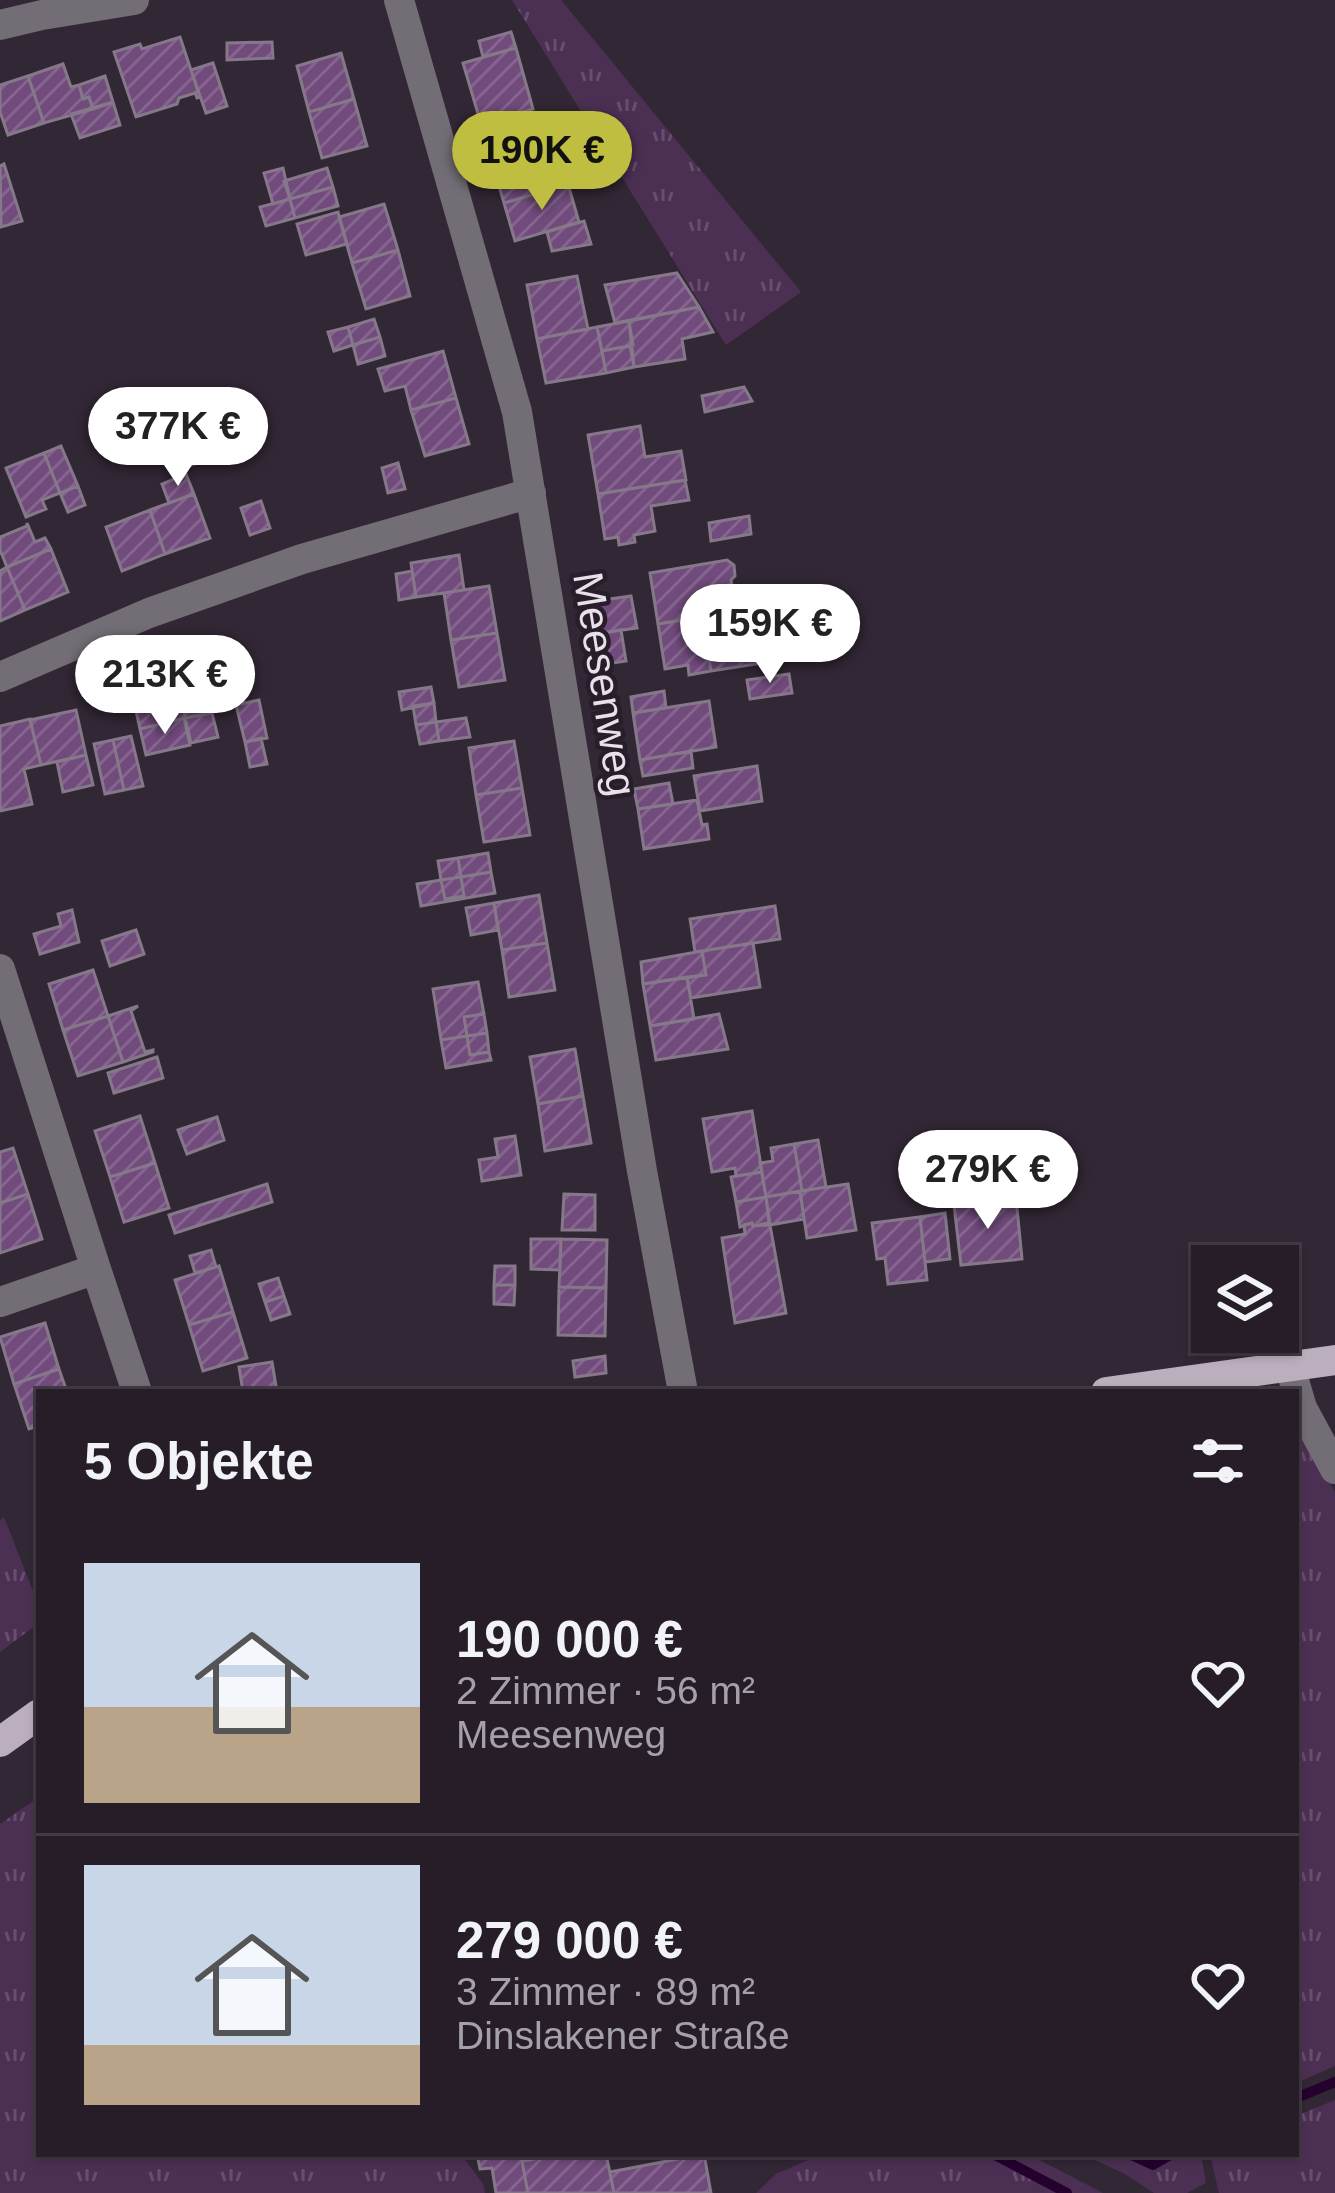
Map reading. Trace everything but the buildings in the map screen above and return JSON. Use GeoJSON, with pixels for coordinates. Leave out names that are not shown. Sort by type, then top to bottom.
{"type":"FeatureCollection","features":[{"type":"Feature","properties":{"kind":"main road"},"geometry":{"type":"LineString","coordinates":[[1128,1389],[1335,1360]]}},
{"type":"Feature","properties":{"kind":"main road"},"geometry":{"type":"LineString","coordinates":[[0,1742],[36,1716]]}},
{"type":"Feature","properties":{"kind":"street"},"geometry":{"type":"LineString","coordinates":[[0,25],[134,0]]}},
{"type":"Feature","properties":{"kind":"street","name":"Meesenweg"},"geometry":{"type":"LineString","coordinates":[[399,0],[517,412],[682,1389]]}},
{"type":"Feature","properties":{"kind":"street"},"geometry":{"type":"LineString","coordinates":[[0,677],[149,613],[302,559],[531,493]]}},
{"type":"Feature","properties":{"kind":"street"},"geometry":{"type":"LineString","coordinates":[[1,977],[136,1389]]}},
{"type":"Feature","properties":{"kind":"street"},"geometry":{"type":"LineString","coordinates":[[0,1302],[96,1269]]}},
{"type":"Feature","properties":{"kind":"street"},"geometry":{"type":"LineString","coordinates":[[1290,1367],[1296,1389]]}},
{"type":"Feature","properties":{"kind":"street"},"geometry":{"type":"LineString","coordinates":[[1299,1398],[1335,1469]]}},
{"type":"Feature","properties":{"kind":"green space"},"geometry":{"type":"Polygon","coordinates":[[[512,0],[561,0],[801,292],[726,345],[512,0]]]}},
{"type":"Feature","properties":{"kind":"green space"},"geometry":{"type":"Polygon","coordinates":[[[1299,1426],[1335,1492],[1335,2066],[1299,2082],[1299,1426]]]}},
{"type":"Feature","properties":{"kind":"green space"},"geometry":{"type":"Polygon","coordinates":[[[4,1517],[36,1599],[36,1625],[0,1652],[0,1520],[4,1517]]]}},
{"type":"Feature","properties":{"kind":"green space"},"geometry":{"type":"Polygon","coordinates":[[[36,1799],[36,2157],[463,2157],[485,2193],[0,2193],[0,1824],[36,1799]]]}},
{"type":"Feature","properties":{"kind":"green space"},"geometry":{"type":"Polygon","coordinates":[[[1335,2100],[1335,2193],[1219,2193],[1211,2157],[1299,2157],[1299,2115],[1335,2100]]]}},
{"type":"Feature","properties":{"kind":"green space"},"geometry":{"type":"Polygon","coordinates":[[[815,2157],[1034,2157],[1103,2193],[756,2193],[776,2174],[815,2157]]]}},
{"type":"Feature","properties":{"kind":"green space"},"geometry":{"type":"Polygon","coordinates":[[[1088,2157],[1202,2157],[1206,2183],[1187,2193],[1154,2193],[1088,2157]]]}},
{"type":"Feature","properties":{"kind":"waterway"},"geometry":{"type":"LineString","coordinates":[[1299,2097],[1335,2082]]}},
{"type":"Feature","properties":{"kind":"waterway"},"geometry":{"type":"LineString","coordinates":[[999,2157],[1067,2193]]}},
{"type":"Feature","properties":{"kind":"waterway"},"geometry":{"type":"LineString","coordinates":[[1136,2157],[1153,2165],[1167,2157]]}}]}
